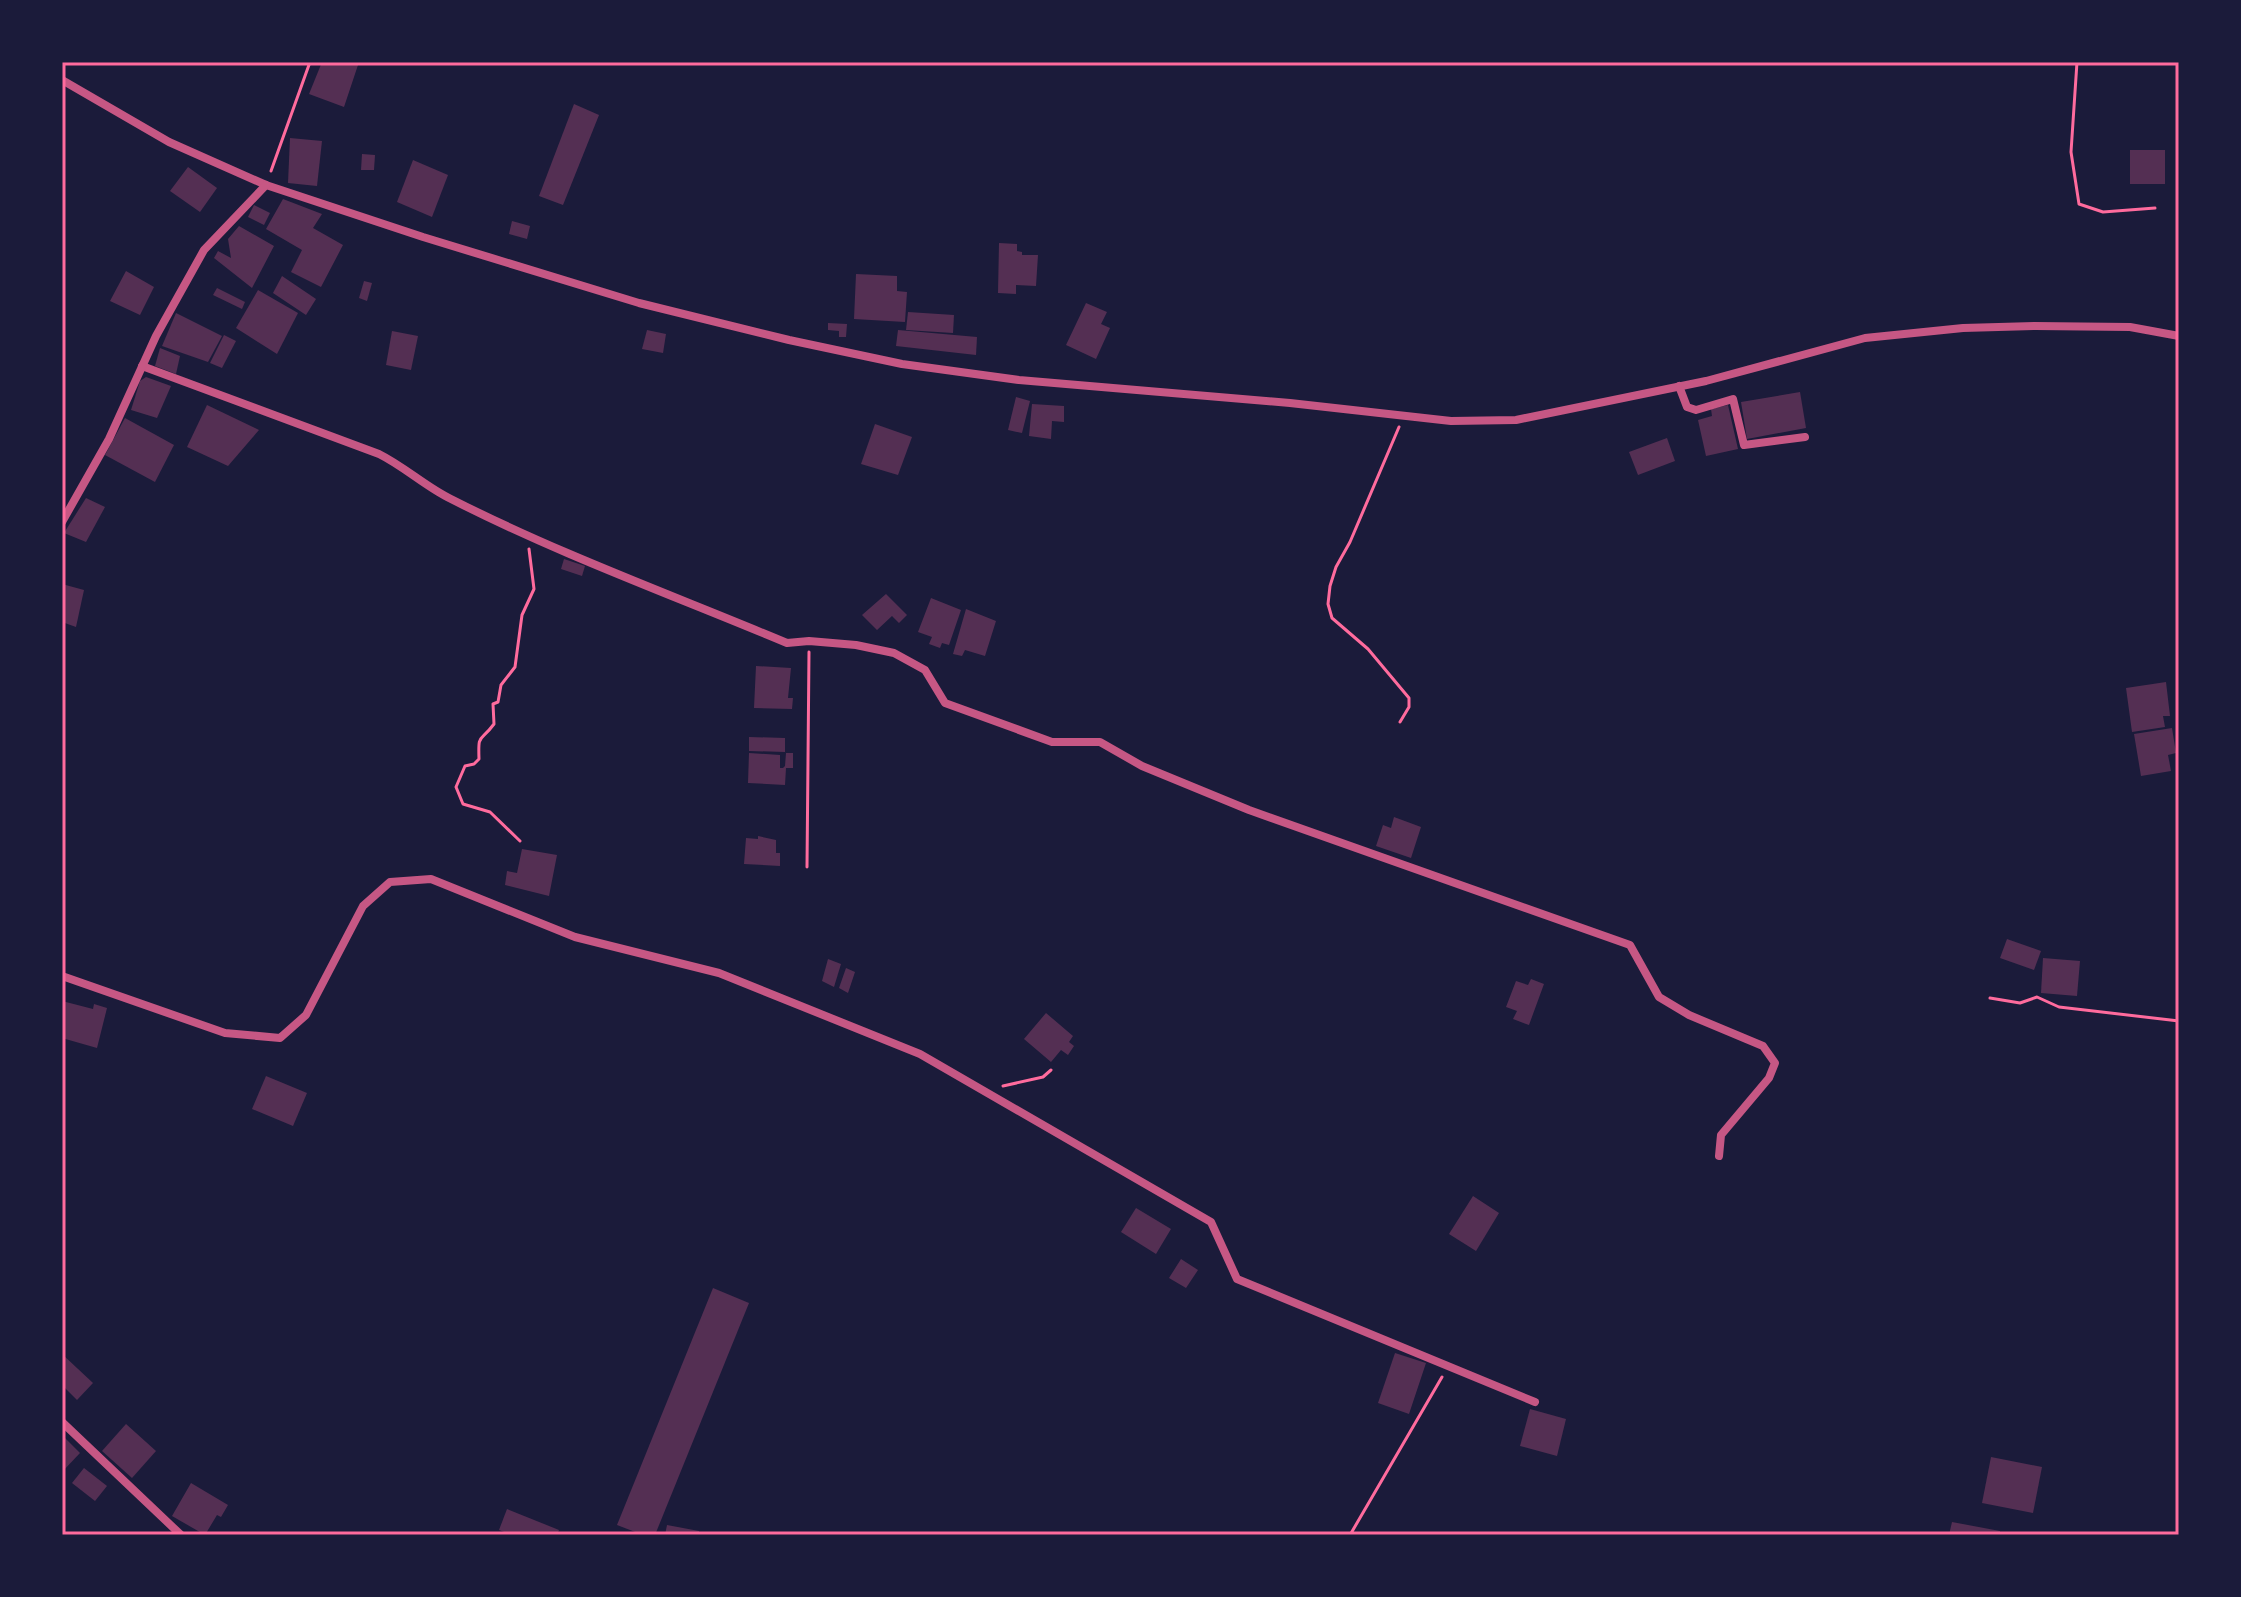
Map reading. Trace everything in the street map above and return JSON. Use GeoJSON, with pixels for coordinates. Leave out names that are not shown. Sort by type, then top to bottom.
{"type":"FeatureCollection","features":[{"type":"Feature","properties":{"kind":"street"},"geometry":{"type":"LineString","coordinates":[[62,80],[169,142],[266,185],[423,237],[639,303],[789,340],[888,361],[1019,380],[1451,421],[1516,420],[1679,386],[1865,338],[1963,328],[2035,326],[2130,327],[2179,336]]}},
{"type":"Feature","properties":{"kind":"street"},"geometry":{"type":"LineString","coordinates":[[62,522],[109,439],[142,366],[204,250],[266,185]]}},
{"type":"Feature","properties":{"kind":"street"},"geometry":{"type":"LineString","coordinates":[[142,366],[379,454],[404,467],[448,498],[787,643],[809,641],[856,645],[894,653],[925,670],[945,703],[1052,742],[1100,742],[1142,766],[1249,810],[1630,945],[1659,997],[1689,1015],[1763,1046],[1775,1063],[1769,1078],[1721,1135],[1719,1156]]}},
{"type":"Feature","properties":{"kind":"street"},"geometry":{"type":"LineString","coordinates":[[1679,386],[1687,407],[1696,410],[1733,399],[1744,445],[1805,437]]}},
{"type":"Feature","properties":{"kind":"street"},"geometry":{"type":"LineString","coordinates":[[62,976],[225,1033],[280,1038],[306,1015],[363,906],[390,882],[431,879],[575,937],[719,973],[920,1054],[1211,1222],[1237,1279],[1535,1402]]}},
{"type":"Feature","properties":{"kind":"street"},"geometry":{"type":"LineString","coordinates":[[62,1422],[181,1535]]}},
{"type":"Feature","properties":{"kind":"path"},"geometry":{"type":"LineString","coordinates":[[266,185],[310,62]]}},
{"type":"Feature","properties":{"kind":"path"},"geometry":{"type":"LineString","coordinates":[[2077,62],[2071,152],[2079,204],[2103,212],[2155,208]]}},
{"type":"Feature","properties":{"kind":"path"},"geometry":{"type":"LineString","coordinates":[[1400,722],[1409,707],[1409,698],[1368,649],[1332,618],[1328,604],[1336,567],[1360,520],[1404,415]]}},
{"type":"Feature","properties":{"kind":"path"},"geometry":{"type":"LineString","coordinates":[[520,841],[490,812],[463,804],[456,787],[465,766],[479,759],[479,738],[494,724],[493,704],[498,702],[501,685],[515,667],[522,615],[534,589],[529,548],[536,538]]}},
{"type":"Feature","properties":{"kind":"path"},"geometry":{"type":"LineString","coordinates":[[807,867],[809,641]]}},
{"type":"Feature","properties":{"kind":"path"},"geometry":{"type":"LineString","coordinates":[[1990,998],[2020,1003],[2037,997],[2059,1007],[2179,1021]]}},
{"type":"Feature","properties":{"kind":"path"},"geometry":{"type":"LineString","coordinates":[[992,1095],[1008,1083],[1043,1077],[1051,1070]]}},
{"type":"Feature","properties":{"kind":"path"},"geometry":{"type":"LineString","coordinates":[[1350,1535],[1448,1366]]}},
{"type":"Feature","properties":{"kind":"building"},"geometry":{"type":"Polygon","coordinates":[[[322,62],[359,62],[344,107],[309,94],[322,62]]]}},
{"type":"Feature","properties":{"kind":"building"},"geometry":{"type":"Polygon","coordinates":[[[574,104],[599,115],[563,205],[539,196],[574,104]]]}},
{"type":"Feature","properties":{"kind":"building"},"geometry":{"type":"Polygon","coordinates":[[[290,138],[322,141],[317,186],[288,183],[290,138]]]}},
{"type":"Feature","properties":{"kind":"building"},"geometry":{"type":"Polygon","coordinates":[[[2130,150],[2165,150],[2165,184],[2130,184],[2130,150]]]}},
{"type":"Feature","properties":{"kind":"building"},"geometry":{"type":"Polygon","coordinates":[[[362,154],[375,155],[374,170],[361,170],[362,154]]]}},
{"type":"Feature","properties":{"kind":"building"},"geometry":{"type":"Polygon","coordinates":[[[413,160],[448,175],[432,217],[397,202],[413,160]]]}},
{"type":"Feature","properties":{"kind":"building"},"geometry":{"type":"Polygon","coordinates":[[[188,167],[217,188],[200,212],[170,191],[188,167]]]}},
{"type":"Feature","properties":{"kind":"building"},"geometry":{"type":"Polygon","coordinates":[[[283,199],[322,214],[313,228],[343,245],[321,287],[291,272],[302,250],[266,229],[283,199]]]}},
{"type":"Feature","properties":{"kind":"building"},"geometry":{"type":"Polygon","coordinates":[[[254,205],[270,213],[264,225],[248,217],[254,205]]]}},
{"type":"Feature","properties":{"kind":"building"},"geometry":{"type":"Polygon","coordinates":[[[512,221],[530,226],[527,239],[509,234],[512,221]]]}},
{"type":"Feature","properties":{"kind":"building"},"geometry":{"type":"Polygon","coordinates":[[[239,226],[274,246],[252,288],[214,258],[218,251],[231,258],[228,239],[239,226]]]}},
{"type":"Feature","properties":{"kind":"building"},"geometry":{"type":"Polygon","coordinates":[[[999,243],[1017,244],[1017,251],[1022,255],[1038,255],[1036,286],[1016,285],[1016,294],[998,293],[999,243]]]}},
{"type":"Feature","properties":{"kind":"building"},"geometry":{"type":"Polygon","coordinates":[[[126,271],[154,287],[140,315],[110,301],[126,271]]]}},
{"type":"Feature","properties":{"kind":"building"},"geometry":{"type":"Polygon","coordinates":[[[856,274],[897,276],[897,291],[907,292],[905,322],[854,319],[856,274]]]}},
{"type":"Feature","properties":{"kind":"building"},"geometry":{"type":"Polygon","coordinates":[[[282,276],[316,299],[306,315],[273,293],[282,276]]]}},
{"type":"Feature","properties":{"kind":"building"},"geometry":{"type":"Polygon","coordinates":[[[364,281],[372,283],[367,301],[359,298],[364,281]]]}},
{"type":"Feature","properties":{"kind":"building"},"geometry":{"type":"Polygon","coordinates":[[[217,288],[245,302],[242,309],[213,295],[217,288]]]}},
{"type":"Feature","properties":{"kind":"building"},"geometry":{"type":"Polygon","coordinates":[[[258,290],[298,313],[277,354],[236,328],[258,290]]]}},
{"type":"Feature","properties":{"kind":"building"},"geometry":{"type":"Polygon","coordinates":[[[1086,303],[1107,312],[1101,324],[1110,328],[1096,359],[1066,345],[1086,303]]]}},
{"type":"Feature","properties":{"kind":"building"},"geometry":{"type":"Polygon","coordinates":[[[908,312],[954,315],[953,333],[906,330],[908,312]]]}},
{"type":"Feature","properties":{"kind":"building"},"geometry":{"type":"Polygon","coordinates":[[[176,313],[222,336],[208,362],[162,346],[176,313]]]}},
{"type":"Feature","properties":{"kind":"building"},"geometry":{"type":"Polygon","coordinates":[[[828,323],[847,324],[846,337],[839,337],[839,331],[828,330],[828,323]]]}},
{"type":"Feature","properties":{"kind":"building"},"geometry":{"type":"Polygon","coordinates":[[[647,330],[666,334],[663,353],[642,349],[647,330]]]}},
{"type":"Feature","properties":{"kind":"building"},"geometry":{"type":"Polygon","coordinates":[[[898,330],[977,337],[976,355],[896,346],[898,330]]]}},
{"type":"Feature","properties":{"kind":"building"},"geometry":{"type":"Polygon","coordinates":[[[392,331],[418,336],[411,370],[386,365],[392,331]]]}},
{"type":"Feature","properties":{"kind":"building"},"geometry":{"type":"Polygon","coordinates":[[[224,335],[236,341],[222,368],[210,363],[224,335]]]}},
{"type":"Feature","properties":{"kind":"building"},"geometry":{"type":"Polygon","coordinates":[[[160,348],[180,356],[176,374],[155,366],[160,348]]]}},
{"type":"Feature","properties":{"kind":"building"},"geometry":{"type":"Polygon","coordinates":[[[146,377],[171,386],[157,418],[131,410],[140,381],[146,377]]]}},
{"type":"Feature","properties":{"kind":"building"},"geometry":{"type":"Polygon","coordinates":[[[1800,392],[1806,428],[1747,439],[1741,402],[1800,392]]]}},
{"type":"Feature","properties":{"kind":"building"},"geometry":{"type":"Polygon","coordinates":[[[1016,397],[1030,401],[1022,433],[1008,430],[1016,397]]]}},
{"type":"Feature","properties":{"kind":"building"},"geometry":{"type":"Polygon","coordinates":[[[1032,404],[1064,406],[1064,422],[1052,421],[1051,439],[1029,436],[1032,404]]]}},
{"type":"Feature","properties":{"kind":"building"},"geometry":{"type":"Polygon","coordinates":[[[207,405],[259,430],[228,466],[187,447],[207,405]]]}},
{"type":"Feature","properties":{"kind":"building"},"geometry":{"type":"Polygon","coordinates":[[[1728,405],[1738,449],[1706,456],[1698,420],[1712,416],[1711,409],[1728,405]]]}},
{"type":"Feature","properties":{"kind":"building"},"geometry":{"type":"Polygon","coordinates":[[[125,418],[174,445],[155,482],[105,455],[125,418]]]}},
{"type":"Feature","properties":{"kind":"building"},"geometry":{"type":"Polygon","coordinates":[[[875,424],[912,437],[898,475],[861,464],[875,424]]]}},
{"type":"Feature","properties":{"kind":"building"},"geometry":{"type":"Polygon","coordinates":[[[1667,438],[1675,461],[1638,475],[1629,452],[1667,438]]]}},
{"type":"Feature","properties":{"kind":"building"},"geometry":{"type":"Polygon","coordinates":[[[86,498],[105,507],[86,542],[64,533],[86,498]]]}},
{"type":"Feature","properties":{"kind":"building"},"geometry":{"type":"Polygon","coordinates":[[[564,559],[585,566],[582,576],[561,569],[564,559]]]}},
{"type":"Feature","properties":{"kind":"building"},"geometry":{"type":"Polygon","coordinates":[[[62,584],[84,590],[76,627],[62,622],[62,584]]]}},
{"type":"Feature","properties":{"kind":"building"},"geometry":{"type":"Polygon","coordinates":[[[886,594],[907,615],[899,623],[892,616],[877,630],[862,615],[886,594]]]}},
{"type":"Feature","properties":{"kind":"building"},"geometry":{"type":"Polygon","coordinates":[[[931,598],[961,610],[949,645],[942,643],[940,648],[929,644],[932,637],[918,632],[931,598]]]}},
{"type":"Feature","properties":{"kind":"building"},"geometry":{"type":"Polygon","coordinates":[[[966,609],[996,621],[985,656],[965,650],[962,656],[953,654],[966,609]]]}},
{"type":"Feature","properties":{"kind":"building"},"geometry":{"type":"Polygon","coordinates":[[[756,666],[791,668],[788,698],[793,698],[792,709],[754,708],[756,666]]]}},
{"type":"Feature","properties":{"kind":"building"},"geometry":{"type":"Polygon","coordinates":[[[2166,682],[2170,716],[2163,716],[2165,727],[2132,732],[2126,688],[2166,682]]]}},
{"type":"Feature","properties":{"kind":"building"},"geometry":{"type":"Polygon","coordinates":[[[2172,728],[2176,753],[2168,755],[2171,771],[2141,776],[2134,734],[2172,728]]]}},
{"type":"Feature","properties":{"kind":"building"},"geometry":{"type":"Polygon","coordinates":[[[749,737],[785,738],[785,752],[749,751],[749,737]]]}},
{"type":"Feature","properties":{"kind":"building"},"geometry":{"type":"Polygon","coordinates":[[[749,753],[780,755],[780,768],[783,768],[786,753],[793,753],[793,768],[786,768],[785,785],[748,783],[749,753]]]}},
{"type":"Feature","properties":{"kind":"building"},"geometry":{"type":"Polygon","coordinates":[[[1394,817],[1421,827],[1411,858],[1376,846],[1383,825],[1391,828],[1394,817]]]}},
{"type":"Feature","properties":{"kind":"building"},"geometry":{"type":"Polygon","coordinates":[[[758,836],[776,840],[780,866],[744,864],[746,838],[758,839],[758,836]]]}},
{"type":"Feature","properties":{"kind":"building"},"geometry":{"type":"Polygon","coordinates":[[[522,849],[557,855],[549,896],[505,885],[507,871],[517,873],[522,849]]]}},
{"type":"Feature","properties":{"kind":"building"},"geometry":{"type":"Polygon","coordinates":[[[2007,939],[2041,951],[2034,970],[2000,958],[2007,939]]]}},
{"type":"Feature","properties":{"kind":"building"},"geometry":{"type":"Polygon","coordinates":[[[2043,958],[2080,961],[2077,996],[2041,993],[2043,958]]]}},
{"type":"Feature","properties":{"kind":"building"},"geometry":{"type":"Polygon","coordinates":[[[828,959],[841,964],[834,987],[822,981],[828,959]]]}},
{"type":"Feature","properties":{"kind":"building"},"geometry":{"type":"Polygon","coordinates":[[[846,968],[855,972],[848,993],[839,988],[846,968]]]}},
{"type":"Feature","properties":{"kind":"building"},"geometry":{"type":"Polygon","coordinates":[[[1531,979],[1544,984],[1529,1025],[1513,1019],[1517,1011],[1506,1007],[1516,981],[1528,985],[1531,979]]]}},
{"type":"Feature","properties":{"kind":"building"},"geometry":{"type":"Polygon","coordinates":[[[62,1001],[93,1009],[94,1004],[107,1008],[97,1048],[62,1038],[62,1001]]]}},
{"type":"Feature","properties":{"kind":"building"},"geometry":{"type":"Polygon","coordinates":[[[1046,1013],[1073,1036],[1069,1042],[1074,1046],[1068,1055],[1061,1050],[1051,1062],[1024,1039],[1046,1013]]]}},
{"type":"Feature","properties":{"kind":"building"},"geometry":{"type":"Polygon","coordinates":[[[266,1076],[307,1093],[293,1126],[252,1109],[266,1076]]]}},
{"type":"Feature","properties":{"kind":"building"},"geometry":{"type":"Polygon","coordinates":[[[1473,1196],[1499,1213],[1476,1251],[1449,1234],[1473,1196]]]}},
{"type":"Feature","properties":{"kind":"building"},"geometry":{"type":"Polygon","coordinates":[[[1136,1208],[1171,1229],[1156,1254],[1121,1232],[1136,1208]]]}},
{"type":"Feature","properties":{"kind":"building"},"geometry":{"type":"Polygon","coordinates":[[[1181,1259],[1198,1270],[1186,1288],[1169,1278],[1181,1259]]]}},
{"type":"Feature","properties":{"kind":"building"},"geometry":{"type":"Polygon","coordinates":[[[713,1288],[749,1303],[655,1535],[643,1535],[617,1525],[713,1288]]]}},
{"type":"Feature","properties":{"kind":"building"},"geometry":{"type":"Polygon","coordinates":[[[1395,1353],[1426,1363],[1409,1414],[1378,1403],[1395,1353]]]}},
{"type":"Feature","properties":{"kind":"building"},"geometry":{"type":"Polygon","coordinates":[[[62,1354],[93,1383],[77,1400],[62,1385],[62,1354]]]}},
{"type":"Feature","properties":{"kind":"building"},"geometry":{"type":"Polygon","coordinates":[[[1530,1409],[1566,1419],[1557,1456],[1520,1446],[1530,1409]]]}},
{"type":"Feature","properties":{"kind":"building"},"geometry":{"type":"Polygon","coordinates":[[[126,1424],[156,1451],[132,1478],[102,1451],[126,1424]]]}},
{"type":"Feature","properties":{"kind":"building"},"geometry":{"type":"Polygon","coordinates":[[[62,1435],[80,1453],[62,1472],[62,1435]]]}},
{"type":"Feature","properties":{"kind":"building"},"geometry":{"type":"Polygon","coordinates":[[[1991,1457],[2042,1467],[2033,1513],[1982,1503],[1991,1457]]]}},
{"type":"Feature","properties":{"kind":"building"},"geometry":{"type":"Polygon","coordinates":[[[84,1468],[107,1486],[95,1501],[72,1483],[84,1468]]]}},
{"type":"Feature","properties":{"kind":"building"},"geometry":{"type":"Polygon","coordinates":[[[191,1483],[228,1505],[221,1517],[217,1515],[205,1535],[172,1516],[191,1483]]]}},
{"type":"Feature","properties":{"kind":"building"},"geometry":{"type":"Polygon","coordinates":[[[507,1509],[559,1530],[557,1535],[512,1535],[499,1530],[507,1509]]]}},
{"type":"Feature","properties":{"kind":"building"},"geometry":{"type":"Polygon","coordinates":[[[1952,1522],[2000,1531],[2000,1535],[1949,1535],[1952,1522]]]}},
{"type":"Feature","properties":{"kind":"building"},"geometry":{"type":"Polygon","coordinates":[[[667,1525],[699,1531],[699,1535],[665,1535],[667,1525]]]}}]}
